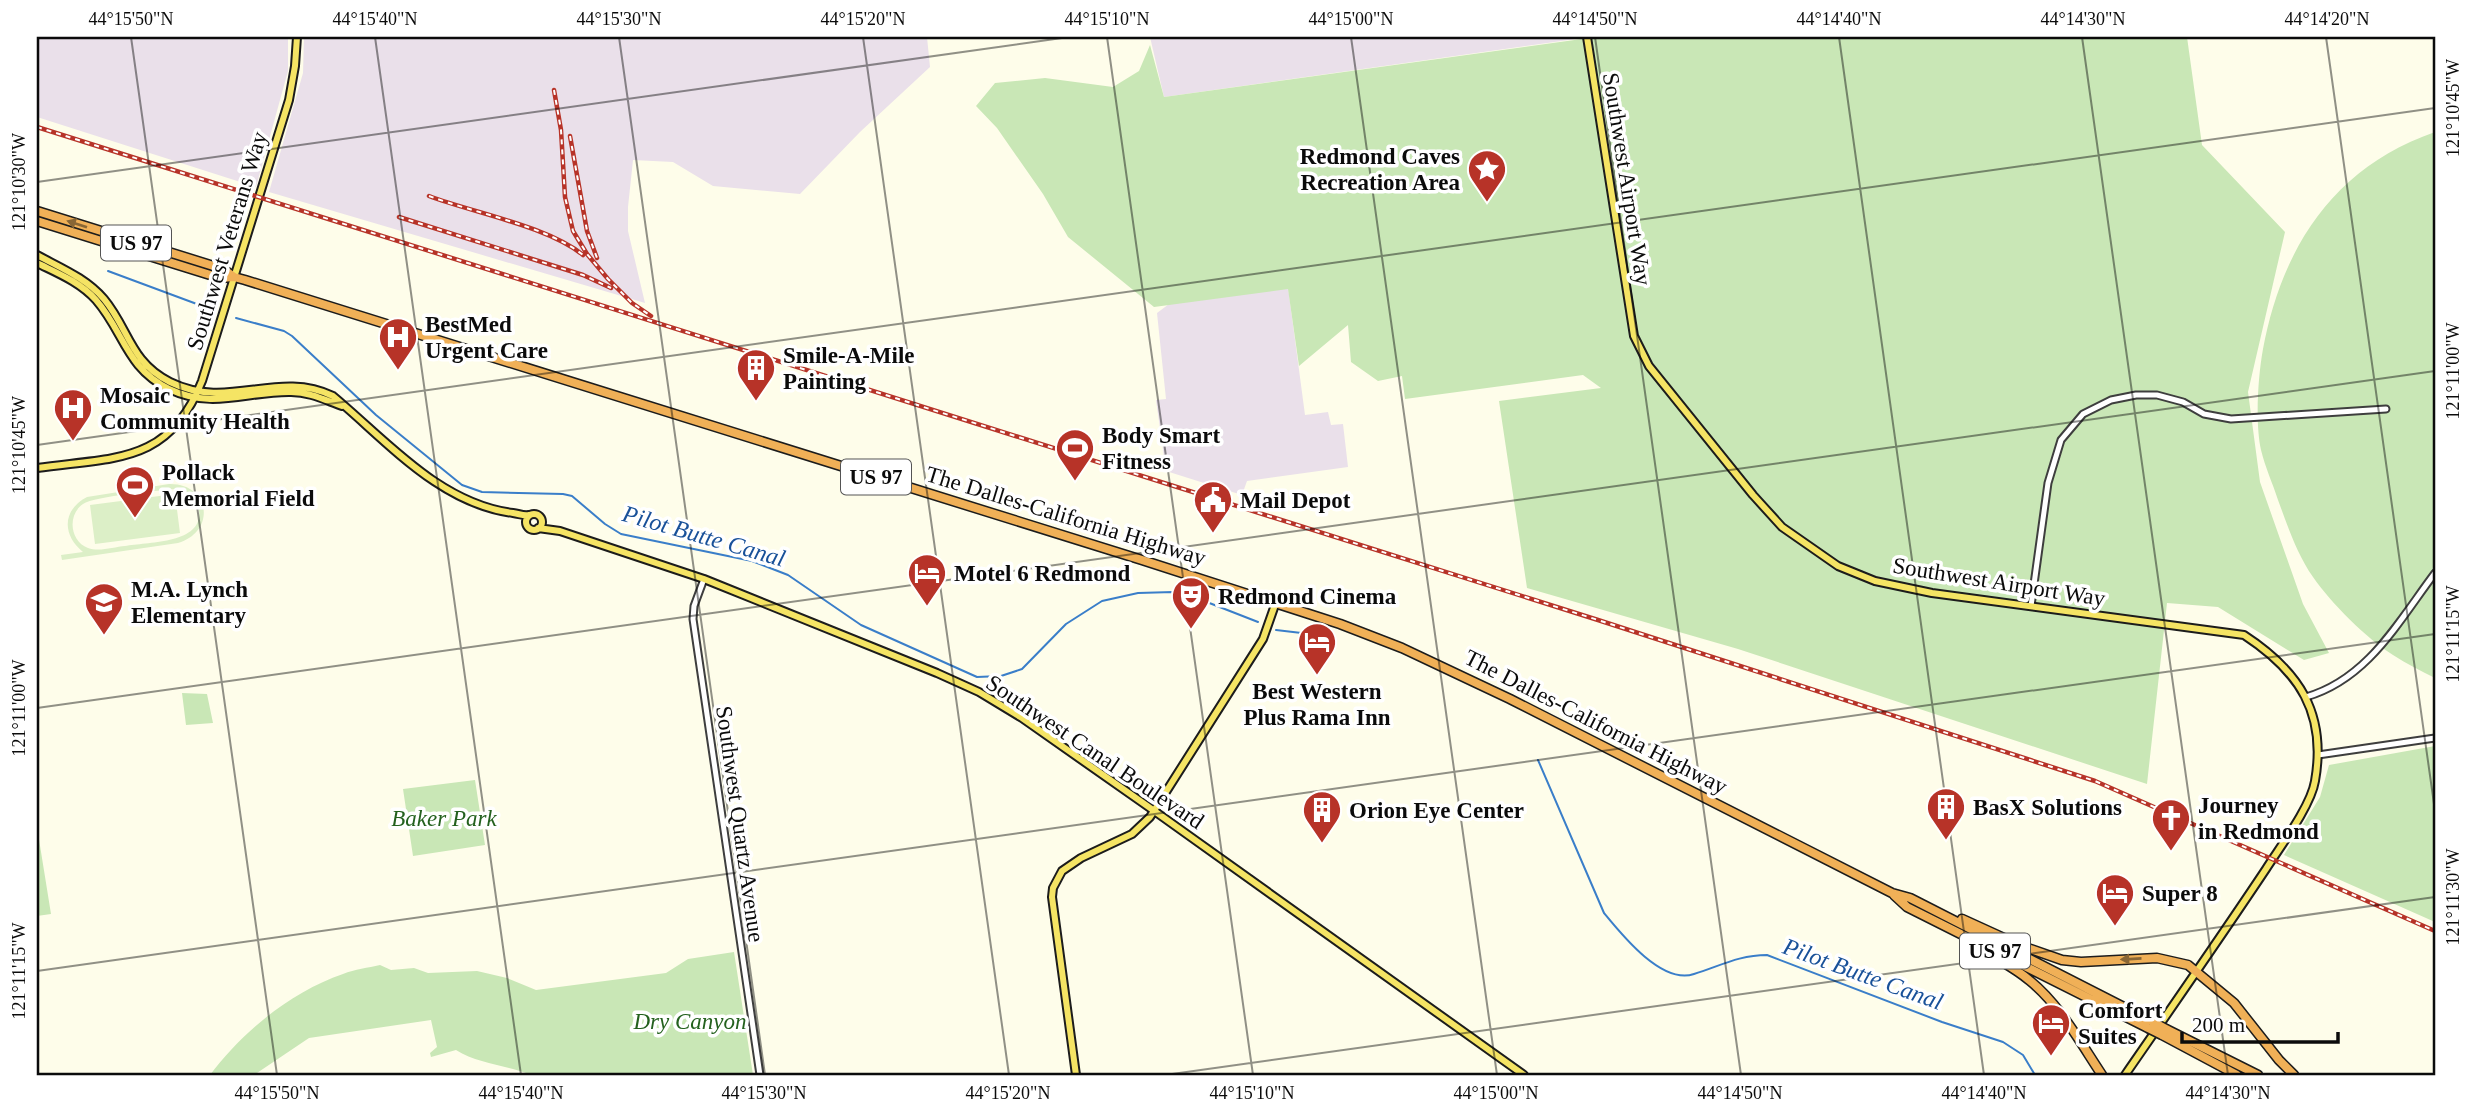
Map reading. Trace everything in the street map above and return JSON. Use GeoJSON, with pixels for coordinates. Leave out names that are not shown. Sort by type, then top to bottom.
{"type":"FeatureCollection","features":[{"type":"Feature","properties":{"kind":"highway","name":"The Dalles-California Highway"},"geometry":{"type":"LineString","coordinates":[[37,211],[223,269],[234,277],[1340,624],[1455,672],[1892,893],[1910,898],[2150,1025]]}},
{"type":"Feature","properties":{"kind":"highway","name":"The Dalles-California Highway"},"geometry":{"type":"LineString","coordinates":[[37,221],[220,278],[234,277]]}},
{"type":"Feature","properties":{"kind":"highway","name":"The Dalles-California Highway"},"geometry":{"type":"LineString","coordinates":[[1892,893],[1907,907],[2258,1075]]}},
{"type":"Feature","properties":{"kind":"highway"},"geometry":{"type":"LineString","coordinates":[[1929,908],[1954,915],[2019,946],[2062,960],[2081,962],[2157,958],[2188,965],[2234,1003],[2278,1060],[2294,1075]]}},
{"type":"Feature","properties":{"kind":"highway"},"geometry":{"type":"LineString","coordinates":[[1968,937],[2028,979],[2043,993],[2058,1009],[2102,1075]]}},
{"type":"Feature","properties":{"kind":"highway","name":"The Dalles-California Highway"},"geometry":{"type":"LineString","coordinates":[[2164,1032],[2237,1075]]}},
{"type":"Feature","properties":{"kind":"main road","name":"Southwest Veterans Way"},"geometry":{"type":"LineString","coordinates":[[37,468],[146,450],[169,435],[185,416],[196,395],[289,100],[297,37]]}},
{"type":"Feature","properties":{"kind":"main road","name":"Southwest Airport Way"},"geometry":{"type":"LineString","coordinates":[[1587,37],[1634,336],[1649,366],[1679,405],[1782,527],[1839,566],[1875,581],[1932,593],[2244,635],[2268,651],[2293,675],[2306,697],[2315,717],[2318,755],[2315,785],[2301,812],[2197,971],[2125,1075]]}},
{"type":"Feature","properties":{"kind":"main road"},"geometry":{"type":"LineString","coordinates":[[37,255],[81,278],[93,288],[107,304],[135,352],[151,369],[196,395]]}},
{"type":"Feature","properties":{"kind":"main road"},"geometry":{"type":"LineString","coordinates":[[37,263],[71,280],[91,295],[105,312],[127,352],[149,376],[171,390],[196,395],[300,386],[323,391],[333,396],[437,484],[468,500],[509,513],[536,514],[541,520],[538,528],[530,529],[509,513]]}},
{"type":"Feature","properties":{"kind":"main road"},"geometry":{"type":"LineString","coordinates":[[526,524],[529,515]]}},
{"type":"Feature","properties":{"kind":"main road","name":"Southwest Canal Boulevard"},"geometry":{"type":"LineString","coordinates":[[541,520],[560,531]]}},
{"type":"Feature","properties":{"kind":"main road","name":"Southwest Canal Boulevard"},"geometry":{"type":"LineString","coordinates":[[538,528],[560,531],[704,579],[979,692],[1022,718],[1153,810],[1524,1075]]}},
{"type":"Feature","properties":{"kind":"main road"},"geometry":{"type":"LineString","coordinates":[[1076,1075],[1055,923],[1053,888],[1062,871],[1081,858],[1132,834],[1144,823],[1263,639],[1276,602]]}},
{"type":"Feature","properties":{"kind":"street"},"geometry":{"type":"LineString","coordinates":[[2031,606],[2048,483],[2061,440],[2083,414],[2111,400],[2136,395],[2157,395],[2183,402],[2204,414],[2231,419],[2386,409]]}},
{"type":"Feature","properties":{"kind":"street"},"geometry":{"type":"LineString","coordinates":[[2306,697],[2326,691],[2352,675],[2379,650],[2435,573]]}},
{"type":"Feature","properties":{"kind":"street","name":"Southwest Quartz Avenue"},"geometry":{"type":"LineString","coordinates":[[704,579],[694,606],[693,619],[760,1075]]}},
{"type":"Feature","properties":{"kind":"street"},"geometry":{"type":"LineString","coordinates":[[2318,755],[2435,738]]}},
{"type":"Feature","properties":{"kind":"shaded area"},"geometry":{"type":"Polygon","coordinates":[[[37,37],[288,37],[288,71],[256,187],[37,117],[37,37]]]}},
{"type":"Feature","properties":{"kind":"shaded area"},"geometry":{"type":"Polygon","coordinates":[[[304,37],[927,37],[930,67],[860,132],[800,194],[713,186],[673,162],[633,160],[628,231],[645,303],[269,192],[303,73],[304,37]]]}},
{"type":"Feature","properties":{"kind":"shaded area"},"geometry":{"type":"Polygon","coordinates":[[[1150,37],[1575,37],[1576,39],[1164,97],[1150,37]]]}},
{"type":"Feature","properties":{"kind":"shaded area"},"geometry":{"type":"Polygon","coordinates":[[[1288,287],[1305,415],[1328,412],[1331,425],[1343,424],[1348,467],[1247,481],[1242,495],[1166,471],[1156,400],[1166,399],[1157,313],[1169,304],[1288,287]]]}},
{"type":"Feature","properties":{"kind":"green space"},"geometry":{"type":"Polygon","coordinates":[[[1596,37],[2187,37],[2202,145],[2285,232],[2248,392],[2260,482],[2303,604],[2329,653],[2304,660],[2218,607],[2167,603],[2147,784],[1738,649],[1527,588],[1499,401],[1601,388],[1583,375],[1405,399],[1402,376],[1378,381],[1351,362],[1348,325],[1299,366],[1288,289],[1154,307],[1068,237],[1043,194],[997,128],[976,106],[995,83],[1045,78],[1113,87],[1139,71],[1150,45],[1164,97],[1596,37]]]}},
{"type":"Feature","properties":{"kind":"green space"},"geometry":{"type":"Polygon","coordinates":[[[2435,132],[2435,678],[2398,658],[2361,630],[2313,577],[2293,540],[2265,463],[2259,439],[2258,413],[2261,360],[2272,312],[2299,245],[2318,215],[2341,189],[2368,166],[2399,147],[2435,132]]]}},
{"type":"Feature","properties":{"kind":"green space"},"geometry":{"type":"Polygon","coordinates":[[[169,484],[183,486],[193,491],[200,499],[204,509],[203,519],[199,529],[178,543],[62,560],[61,555],[83,552],[71,538],[68,523],[73,509],[87,497],[169,484]],[[178,489],[114,496],[83,504],[74,515],[74,534],[82,545],[97,550],[183,536],[198,522],[199,511],[194,500],[178,489]]]}},
{"type":"Feature","properties":{"kind":"green space","name":"Pollack Memorial Field"},"geometry":{"type":"Polygon","coordinates":[[[175,494],[180,533],[95,544],[90,505],[175,494]]]}},
{"type":"Feature","properties":{"kind":"green space"},"geometry":{"type":"Polygon","coordinates":[[[182,693],[207,694],[213,723],[186,725],[182,693]]]}},
{"type":"Feature","properties":{"kind":"green space"},"geometry":{"type":"Polygon","coordinates":[[[2435,746],[2435,922],[2284,855],[2320,797],[2329,765],[2435,746]]]}},
{"type":"Feature","properties":{"kind":"green space","name":"Baker Park"},"geometry":{"type":"Polygon","coordinates":[[[475,780],[485,845],[413,856],[403,789],[475,780]]]}},
{"type":"Feature","properties":{"kind":"green space"},"geometry":{"type":"Polygon","coordinates":[[[37,827],[51,914],[37,916],[37,827]]]}},
{"type":"Feature","properties":{"kind":"green space","name":"Dry Canyon"},"geometry":{"type":"Polygon","coordinates":[[[734,952],[753,1075],[531,1075],[456,1050],[431,1057],[430,1053],[437,1047],[431,1020],[309,1038],[254,1075],[210,1075],[237,1043],[269,1015],[305,991],[348,972],[380,965],[391,970],[414,968],[428,973],[477,971],[507,978],[536,990],[666,973],[688,959],[734,952]]]}},
{"type":"Feature","properties":{"kind":"waterway","name":"Pilot Butte Canal"},"geometry":{"type":"LineString","coordinates":[[108,271],[213,310]]}},
{"type":"Feature","properties":{"kind":"waterway","name":"Pilot Butte Canal"},"geometry":{"type":"LineString","coordinates":[[236,318],[284,331],[292,336],[376,415],[462,485],[482,492],[572,496],[621,534],[752,561],[788,575],[861,625],[977,677],[1001,676],[1022,669],[1066,624],[1102,601],[1138,593],[1173,592],[1194,597],[1258,622]]}},
{"type":"Feature","properties":{"kind":"waterway","name":"Pilot Butte Canal"},"geometry":{"type":"LineString","coordinates":[[1276,630],[1310,634]]}},
{"type":"Feature","properties":{"kind":"waterway","name":"Pilot Butte Canal"},"geometry":{"type":"LineString","coordinates":[[1538,760],[1604,913],[1632,945],[1656,965],[1669,972],[1694,974],[1738,959],[1767,955],[1942,1022],[2003,1042],[2023,1055],[2035,1075]]}},
{"type":"Feature","properties":{"kind":"railway"},"geometry":{"type":"LineString","coordinates":[[554,90],[561,130],[565,197],[573,231],[587,254],[608,279],[632,303],[651,316]]}},
{"type":"Feature","properties":{"kind":"railway"},"geometry":{"type":"LineString","coordinates":[[37,127],[1598,620],[2095,781],[2435,931]]}},
{"type":"Feature","properties":{"kind":"railway"},"geometry":{"type":"LineString","coordinates":[[570,136],[587,231],[597,258]]}},
{"type":"Feature","properties":{"kind":"railway"},"geometry":{"type":"LineString","coordinates":[[429,196],[530,228],[568,245],[583,255]]}},
{"type":"Feature","properties":{"kind":"railway"},"geometry":{"type":"LineString","coordinates":[[399,217],[583,275],[611,288]]}},
{"type":"Feature","properties":{"kind":"place","name":"Redmond Caves Recreation Area"},"geometry":{"type":"Point","coordinates":[1487,203]}},
{"type":"Feature","properties":{"kind":"place","name":"BestMed Urgent Care"},"geometry":{"type":"Point","coordinates":[398,371]}},
{"type":"Feature","properties":{"kind":"place","name":"Smile-A-Mile Painting"},"geometry":{"type":"Point","coordinates":[756,402]}},
{"type":"Feature","properties":{"kind":"place","name":"Mosaic Community Health"},"geometry":{"type":"Point","coordinates":[73,442]}},
{"type":"Feature","properties":{"kind":"place","name":"Body Smart Fitness"},"geometry":{"type":"Point","coordinates":[1075,482]}},
{"type":"Feature","properties":{"kind":"place","name":"Pollack Memorial Field"},"geometry":{"type":"Point","coordinates":[135,519]}},
{"type":"Feature","properties":{"kind":"place","name":"Mail Depot"},"geometry":{"type":"Point","coordinates":[1213,534]}},
{"type":"Feature","properties":{"kind":"place","name":"Motel 6 Redmond"},"geometry":{"type":"Point","coordinates":[927,607]}},
{"type":"Feature","properties":{"kind":"place","name":"Redmond Cinema"},"geometry":{"type":"Point","coordinates":[1191,630]}},
{"type":"Feature","properties":{"kind":"place","name":"M.A. Lynch Elementary"},"geometry":{"type":"Point","coordinates":[104,636]}},
{"type":"Feature","properties":{"kind":"place","name":"Best Western Plus Rama Inn"},"geometry":{"type":"Point","coordinates":[1317,676]}},
{"type":"Feature","properties":{"kind":"place","name":"BasX Solutions"},"geometry":{"type":"Point","coordinates":[1946,841]}},
{"type":"Feature","properties":{"kind":"place","name":"Orion Eye Center"},"geometry":{"type":"Point","coordinates":[1322,844]}},
{"type":"Feature","properties":{"kind":"place","name":"Journey in Redmond"},"geometry":{"type":"Point","coordinates":[2171,852]}},
{"type":"Feature","properties":{"kind":"place","name":"Super 8"},"geometry":{"type":"Point","coordinates":[2115,927]}},
{"type":"Feature","properties":{"kind":"place","name":"Comfort Suites"},"geometry":{"type":"Point","coordinates":[2051,1057]}}]}
